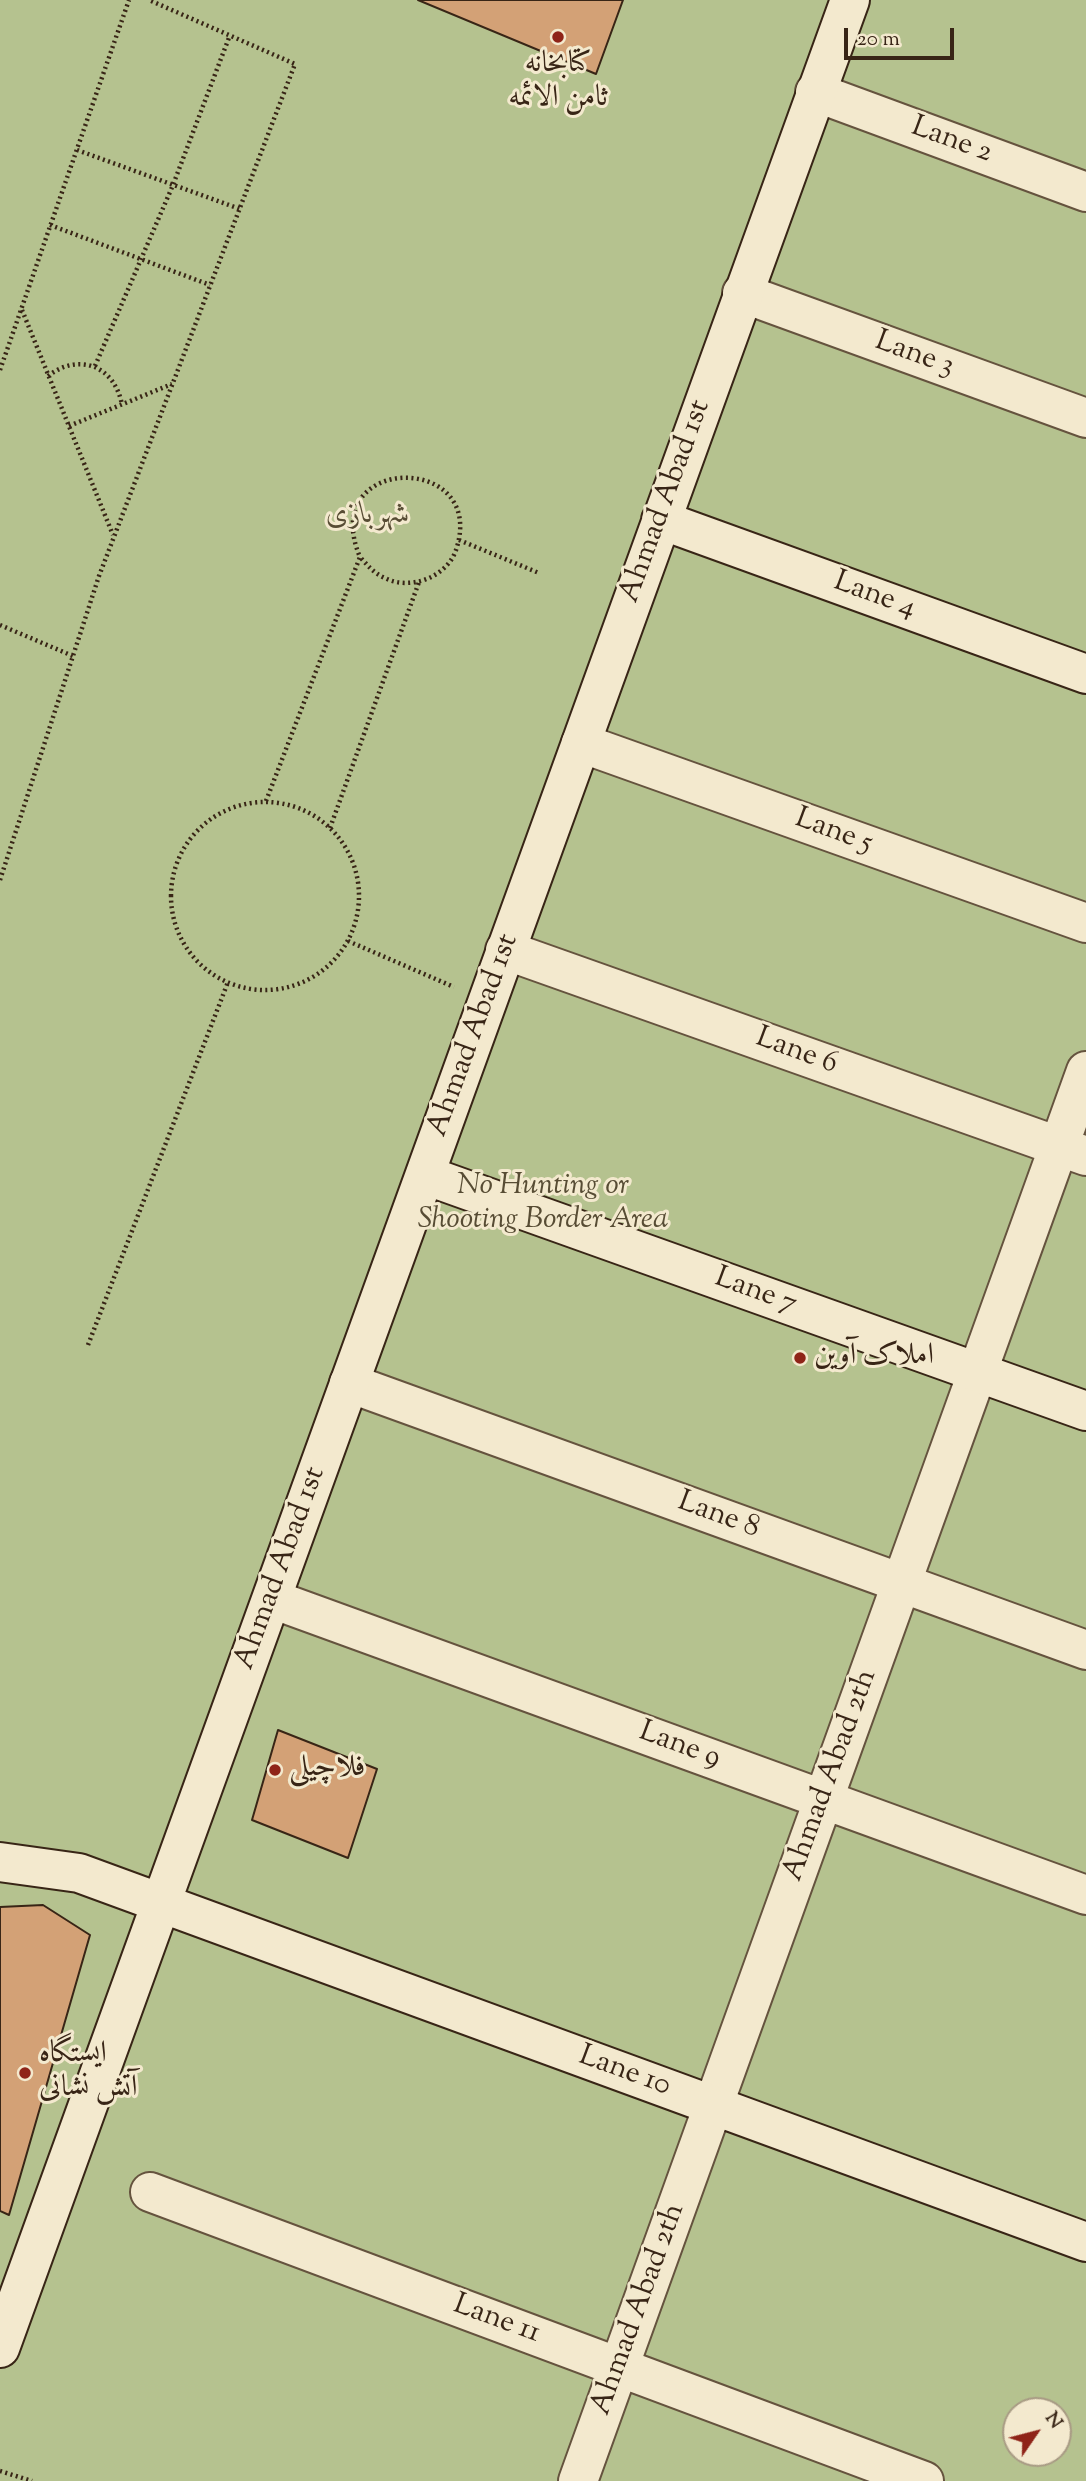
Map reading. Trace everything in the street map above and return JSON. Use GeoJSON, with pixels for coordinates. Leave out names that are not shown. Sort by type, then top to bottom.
{"type":"FeatureCollection","features":[{"type":"Feature","properties":{"kind":"street","name":"Ahmad Abad 1st"},"geometry":{"type":"LineString","coordinates":[[0,2348],[850,0]]}},
{"type":"Feature","properties":{"kind":"street","name":"Lane 2"},"geometry":{"type":"LineString","coordinates":[[815,92],[1086,192]]}},
{"type":"Feature","properties":{"kind":"street","name":"Lane 3"},"geometry":{"type":"LineString","coordinates":[[743,293],[1086,418]]}},
{"type":"Feature","properties":{"kind":"street","name":"Lane 4"},"geometry":{"type":"LineString","coordinates":[[661,520],[1086,674]]}},
{"type":"Feature","properties":{"kind":"street","name":"Lane 5"},"geometry":{"type":"LineString","coordinates":[[581,743],[1086,923]]}},
{"type":"Feature","properties":{"kind":"street","name":"Lane 6"},"geometry":{"type":"LineString","coordinates":[[505,950],[1072,1152]]}},
{"type":"Feature","properties":{"kind":"street","name":"Ahmad Abad 2th"},"geometry":{"type":"LineString","coordinates":[[578,2481],[978,1372],[1072,1152],[1086,1071]]}},
{"type":"Feature","properties":{"kind":"street","name":"Lane 7"},"geometry":{"type":"LineString","coordinates":[[425,1175],[1086,1411]]}},
{"type":"Feature","properties":{"kind":"street","name":"Lane 8"},"geometry":{"type":"LineString","coordinates":[[349,1383],[1086,1650]]}},
{"type":"Feature","properties":{"kind":"street","name":"Lane 9"},"geometry":{"type":"LineString","coordinates":[[272,1599],[1086,1895]]}},
{"type":"Feature","properties":{"kind":"street","name":"Lane 10"},"geometry":{"type":"LineString","coordinates":[[0,1862],[79,1873],[1086,2242]]}},
{"type":"Feature","properties":{"kind":"street","name":"Lane 11"},"geometry":{"type":"LineString","coordinates":[[150,2192],[924,2481]]}},
{"type":"Feature","properties":{"kind":"path"},"geometry":{"type":"LineString","coordinates":[[0,370],[129,0]]}},
{"type":"Feature","properties":{"kind":"path"},"geometry":{"type":"LineString","coordinates":[[0,880],[114,537],[295,64],[149,0]]}},
{"type":"Feature","properties":{"kind":"path"},"geometry":{"type":"LineString","coordinates":[[95,366],[173,185],[230,35]]}},
{"type":"Feature","properties":{"kind":"path"},"geometry":{"type":"LineString","coordinates":[[77,150],[240,209]]}},
{"type":"Feature","properties":{"kind":"path"},"geometry":{"type":"LineString","coordinates":[[50,225],[211,285]]}},
{"type":"Feature","properties":{"kind":"path"},"geometry":{"type":"LineString","coordinates":[[21,309],[114,537]]}},
{"type":"Feature","properties":{"kind":"path"},"geometry":{"type":"LineString","coordinates":[[48,376],[70,364],[95,366],[114,381],[122,405]]}},
{"type":"Feature","properties":{"kind":"path"},"geometry":{"type":"LineString","coordinates":[[69,426],[173,384]]}},
{"type":"Feature","properties":{"kind":"path"},"geometry":{"type":"LineString","coordinates":[[415,475],[431,481],[445,492],[455,506],[460,523],[459,540],[454,555],[445,567],[419,582],[402,583],[385,579],[360,557],[354,541],[352,523],[357,507],[367,492],[381,482],[397,476],[415,475]]}},
{"type":"Feature","properties":{"kind":"path"},"geometry":{"type":"LineString","coordinates":[[459,540],[539,573]]}},
{"type":"Feature","properties":{"kind":"path"},"geometry":{"type":"LineString","coordinates":[[266,802],[360,557]]}},
{"type":"Feature","properties":{"kind":"path"},"geometry":{"type":"LineString","coordinates":[[330,828],[419,582]]}},
{"type":"Feature","properties":{"kind":"path"},"geometry":{"type":"LineString","coordinates":[[0,625],[73,656]]}},
{"type":"Feature","properties":{"kind":"path"},"geometry":{"type":"LineString","coordinates":[[266,802],[289,805],[311,813],[330,828],[348,852],[358,881],[356,922],[348,941],[334,960],[316,975],[296,985],[273,990],[250,989],[228,982],[207,970],[191,953],[176,922],[172,887],[176,864],[187,843],[202,825],[232,808],[266,802]]}},
{"type":"Feature","properties":{"kind":"path"},"geometry":{"type":"LineString","coordinates":[[348,941],[488,1000]]}},
{"type":"Feature","properties":{"kind":"path"},"geometry":{"type":"LineString","coordinates":[[88,1345],[228,982]]}},
{"type":"Feature","properties":{"kind":"path"},"geometry":{"type":"LineString","coordinates":[[0,2471],[32,2481]]}},
{"type":"Feature","properties":{"kind":"green space","name":"No Hunting or Shooting Border Area"},"geometry":{"type":"Polygon","coordinates":[[[0,0],[1086,0],[1086,2481],[0,2481],[0,0]]]}},
{"type":"Feature","properties":{"kind":"building","name":"کتابخانه ثامن الائمه"},"geometry":{"type":"Polygon","coordinates":[[[418,0],[623,0],[596,74],[418,0]]]}},
{"type":"Feature","properties":{"kind":"building"},"geometry":{"type":"Polygon","coordinates":[[[278,1730],[377,1769],[348,1858],[252,1820],[278,1730]]]}},
{"type":"Feature","properties":{"kind":"building","name":"ایستگاه آتش نشانی"},"geometry":{"type":"Polygon","coordinates":[[[43,1905],[90,1935],[9,2215],[0,2211],[0,1907],[43,1905]]]}},
{"type":"Feature","properties":{"kind":"place","name":"کتابخانه ثامن الائمه"},"geometry":{"type":"Point","coordinates":[558,37]}},
{"type":"Feature","properties":{"kind":"place","name":"املاک آوین"},"geometry":{"type":"Point","coordinates":[800,1358]}},
{"type":"Feature","properties":{"kind":"place","name":"فلاچیلی"},"geometry":{"type":"Point","coordinates":[275,1770]}},
{"type":"Feature","properties":{"kind":"place","name":"ایستگاه آتش نشانی"},"geometry":{"type":"Point","coordinates":[25,2073]}},
{"type":"Feature","properties":{"kind":"park label","name":"شهربازی"},"geometry":{"type":"Point","coordinates":[368,517]}}]}
